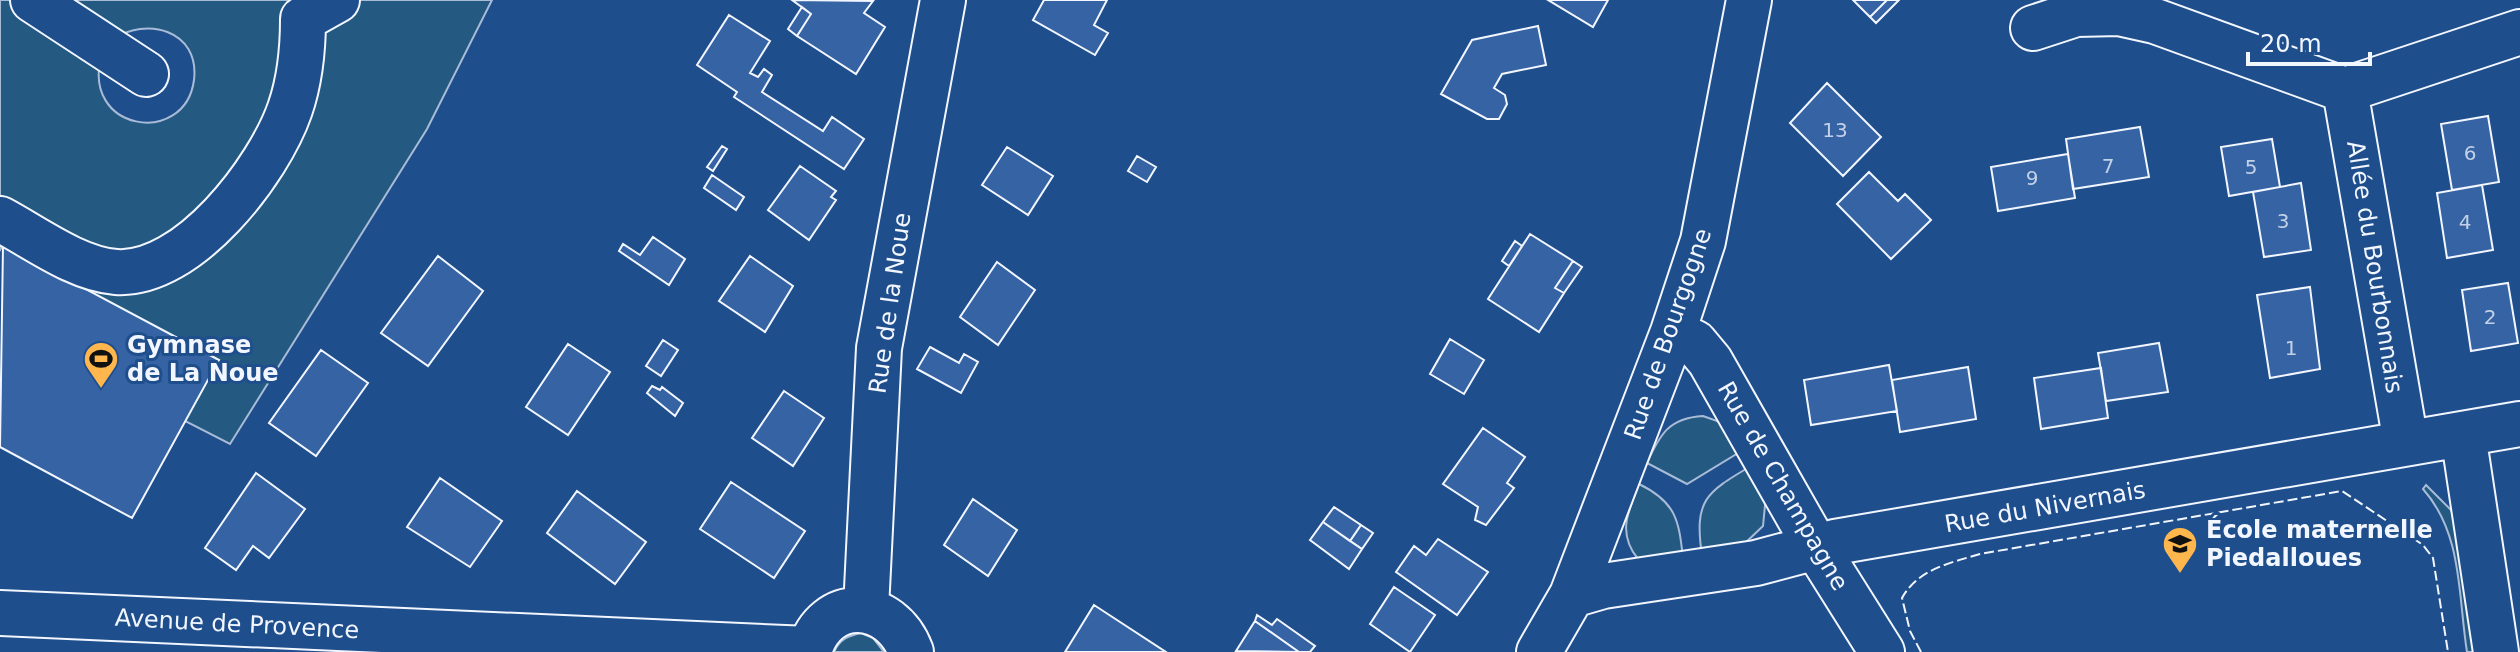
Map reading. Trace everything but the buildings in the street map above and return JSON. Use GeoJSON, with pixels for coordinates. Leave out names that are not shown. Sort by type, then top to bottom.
{"type":"FeatureCollection","features":[{"type":"Feature","properties":{"kind":"street"},"geometry":{"type":"LineString","coordinates":[[33,0],[146,74]]}},
{"type":"Feature","properties":{"kind":"street","name":"Rue de la Noue"},"geometry":{"type":"LineString","coordinates":[[866,609],[879,348],[943,0]]}},
{"type":"Feature","properties":{"kind":"street","name":"Rue de Bourgogne"},"geometry":{"type":"LineString","coordinates":[[1539,652],[1572,595],[1673,332],[1703,241],[1749,0]]}},
{"type":"Feature","properties":{"kind":"street"},"geometry":{"type":"LineString","coordinates":[[0,219],[67,255],[113,272],[135,272],[160,263],[184,247],[214,224],[246,186],[276,140],[290,110],[312,6]]}},
{"type":"Feature","properties":{"kind":"street"},"geometry":{"type":"LineString","coordinates":[[2033,28],[2076,14],[2131,16],[2155,21],[2345,90],[2520,32]]}},
{"type":"Feature","properties":{"kind":"street","name":"Allée du Bourbonnais"},"geometry":{"type":"LineString","coordinates":[[2345,90],[2406,443]]}},
{"type":"Feature","properties":{"kind":"street","name":"Rue de Champagne"},"geometry":{"type":"LineString","coordinates":[[1673,332],[1695,343],[1710,361],[1816,547],[1882,652]]}},
{"type":"Feature","properties":{"kind":"street","name":"Rue du Nivernais"},"geometry":{"type":"LineString","coordinates":[[1572,595],[1603,586],[1756,563],[1816,547],[2520,424]]}},
{"type":"Feature","properties":{"kind":"street"},"geometry":{"type":"LineString","coordinates":[[2463,434],[2496,652]]}},
{"type":"Feature","properties":{"kind":"street"},"geometry":{"type":"LineString","coordinates":[[809,650],[821,626],[841,612],[866,609],[888,617],[904,633],[911,652]]}},
{"type":"Feature","properties":{"kind":"street","name":"Avenue de Provence"},"geometry":{"type":"LineString","coordinates":[[0,613],[809,650]]}},
{"type":"Feature","properties":{"kind":"shaded area"},"geometry":{"type":"Polygon","coordinates":[[[0,0],[18,0],[102,54],[99,80],[105,100],[119,114],[136,121],[155,122],[173,115],[187,102],[194,80],[194,63],[180,39],[168,32],[140,29],[112,40],[50,0],[287,0],[291,12],[266,135],[177,237],[115,259],[0,205],[0,0]]]}},
{"type":"Feature","properties":{"kind":"shaded area"},"geometry":{"type":"Polygon","coordinates":[[[358,0],[492,0],[427,129],[230,444],[185,421],[3,245],[0,250],[0,233],[62,266],[190,258],[315,26],[358,0]]]}},
{"type":"Feature","properties":{"kind":"shaded area"},"geometry":{"type":"Polygon","coordinates":[[[1703,416],[1720,422],[1743,450],[1687,484],[1647,463],[1667,429],[1682,420],[1703,416]]]}},
{"type":"Feature","properties":{"kind":"shaded area"},"geometry":{"type":"Polygon","coordinates":[[[1751,466],[1766,495],[1763,526],[1742,546],[1702,556],[1700,522],[1706,500],[1723,484],[1751,466]]]}},
{"type":"Feature","properties":{"kind":"shaded area"},"geometry":{"type":"Polygon","coordinates":[[[1639,484],[1668,505],[1680,533],[1683,559],[1638,559],[1632,549],[1626,522],[1639,484]]]}},
{"type":"Feature","properties":{"kind":"shaded area"},"geometry":{"type":"Polygon","coordinates":[[[2426,485],[2451,510],[2480,652],[2467,652],[2457,566],[2445,526],[2423,489],[2426,485]]]}},
{"type":"Feature","properties":{"kind":"shaded area"},"geometry":{"type":"Polygon","coordinates":[[[861,633],[873,638],[884,652],[834,652],[845,639],[861,633]]]}},
{"type":"Feature","properties":{"kind":"fence"},"geometry":{"type":"LineString","coordinates":[[1921,652],[1910,631],[1902,598],[1917,580],[1946,564],[1980,554],[2342,491],[2423,545],[2433,558],[2448,652]]}},
{"type":"Feature","properties":{"kind":"place","name":"Gymnase de La Noue"},"geometry":{"type":"Point","coordinates":[101,390]}},
{"type":"Feature","properties":{"kind":"place","name":"École maternelle Piedalloues"},"geometry":{"type":"Point","coordinates":[2180,575]}}]}
